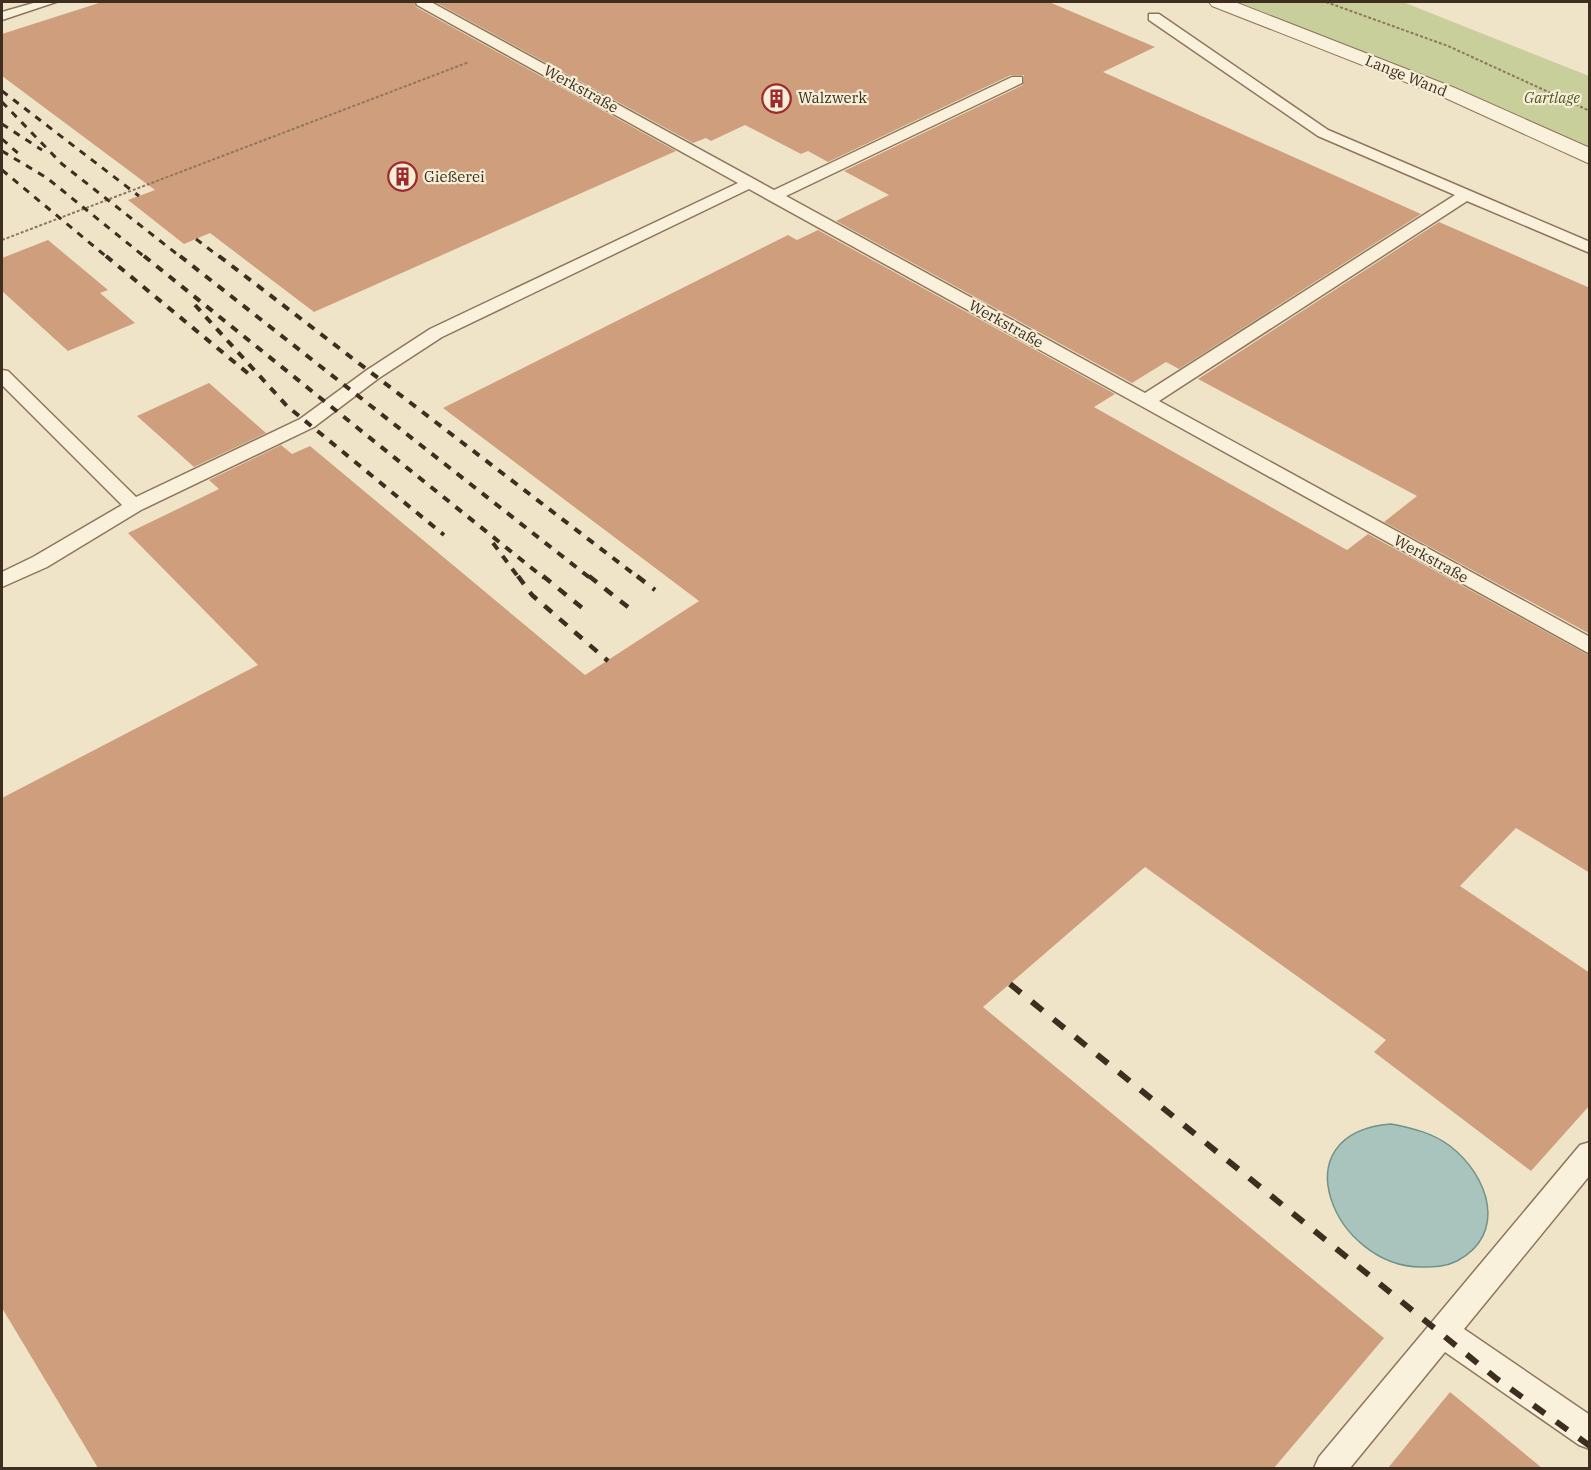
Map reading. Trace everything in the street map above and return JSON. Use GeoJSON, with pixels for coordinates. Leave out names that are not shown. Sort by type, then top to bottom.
{"type":"FeatureCollection","features":[{"type":"Feature","properties":{"kind":"street","name":"Lange Wand"},"geometry":{"type":"LineString","coordinates":[[1219,2],[1448,92],[1590,157]]}},
{"type":"Feature","properties":{"kind":"lane"},"geometry":{"type":"LineString","coordinates":[[2,16],[49,2]]}},
{"type":"Feature","properties":{"kind":"lane","name":"Werkstraße"},"geometry":{"type":"LineString","coordinates":[[422,2],[1590,647]]}},
{"type":"Feature","properties":{"kind":"lane"},"geometry":{"type":"LineString","coordinates":[[1154,17],[1323,133],[1590,248]]}},
{"type":"Feature","properties":{"kind":"lane"},"geometry":{"type":"LineString","coordinates":[[774,196],[1017,80]]}},
{"type":"Feature","properties":{"kind":"lane"},"geometry":{"type":"LineString","coordinates":[[2,580],[40,562],[134,506],[307,423],[373,374],[436,333],[750,183]]}},
{"type":"Feature","properties":{"kind":"lane"},"geometry":{"type":"LineString","coordinates":[[1146,401],[1466,195]]}},
{"type":"Feature","properties":{"kind":"lane"},"geometry":{"type":"LineString","coordinates":[[2,375],[134,506]]}},
{"type":"Feature","properties":{"kind":"lane"},"geometry":{"type":"LineString","coordinates":[[1330,1468],[1590,1154]]}},
{"type":"Feature","properties":{"kind":"lane"},"geometry":{"type":"LineString","coordinates":[[1442,1332],[1590,1434]]}},
{"type":"Feature","properties":{"kind":"path"},"geometry":{"type":"LineString","coordinates":[[1326,2],[1448,46],[1590,111]]}},
{"type":"Feature","properties":{"kind":"path"},"geometry":{"type":"LineString","coordinates":[[2,240],[506,48]]}},
{"type":"Feature","properties":{"kind":"green space","name":"Gartlage"},"geometry":{"type":"Polygon","coordinates":[[[1239,2],[1403,2],[1589,76],[1589,154],[1488,106],[1239,2]]]}},
{"type":"Feature","properties":{"kind":"water"},"geometry":{"type":"Polygon","coordinates":[[[1391,1124],[1414,1129],[1443,1141],[1464,1158],[1483,1188],[1487,1205],[1487,1221],[1483,1236],[1473,1250],[1457,1261],[1444,1266],[1421,1267],[1390,1261],[1364,1246],[1344,1224],[1331,1199],[1328,1173],[1336,1150],[1356,1133],[1391,1124]]]}},
{"type":"Feature","properties":{"kind":"building"},"geometry":{"type":"Polygon","coordinates":[[[102,2],[414,2],[416,7],[676,151],[314,312],[210,233],[184,244],[128,200],[155,190],[2,76],[2,34],[102,2]]]}},
{"type":"Feature","properties":{"kind":"building"},"geometry":{"type":"Polygon","coordinates":[[[435,2],[1049,2],[1155,47],[1103,72],[1421,214],[1179,369],[1166,362],[1132,383],[836,221],[889,195],[844,171],[1023,85],[1024,75],[1011,75],[828,162],[808,151],[801,154],[745,125],[711,141],[706,138],[693,143],[435,2]]]}},
{"type":"Feature","properties":{"kind":"building"},"geometry":{"type":"Polygon","coordinates":[[[1439,222],[1590,288],[1590,634],[1384,522],[1417,496],[1198,379],[1439,222]]]}},
{"type":"Feature","properties":{"kind":"building"},"geometry":{"type":"Polygon","coordinates":[[[818,230],[1115,394],[1094,407],[1347,550],[1368,534],[1590,656],[1590,873],[1516,828],[1460,886],[1590,973],[1590,1105],[1531,1171],[1374,1052],[1386,1040],[1145,867],[983,1007],[1384,1338],[1274,1468],[98,1468],[2,1308],[2,798],[258,665],[128,533],[219,489],[209,480],[281,445],[292,454],[310,446],[585,675],[699,601],[443,408],[788,235],[797,240],[818,230]]]}},
{"type":"Feature","properties":{"kind":"building"},"geometry":{"type":"Polygon","coordinates":[[[48,240],[108,290],[100,293],[135,323],[68,351],[2,291],[2,258],[48,240]]]}},
{"type":"Feature","properties":{"kind":"building"},"geometry":{"type":"Polygon","coordinates":[[[209,383],[266,433],[194,467],[137,416],[209,383]]]}},
{"type":"Feature","properties":{"kind":"building"},"geometry":{"type":"Polygon","coordinates":[[[1450,1392],[1542,1468],[1388,1468],[1450,1392]]]}},
{"type":"Feature","properties":{"kind":"railway"},"geometry":{"type":"LineString","coordinates":[[2,91],[139,196]]}},
{"type":"Feature","properties":{"kind":"railway"},"geometry":{"type":"LineString","coordinates":[[2,102],[62,164],[182,258]]}},
{"type":"Feature","properties":{"kind":"railway"},"geometry":{"type":"LineString","coordinates":[[2,124],[42,150]]}},
{"type":"Feature","properties":{"kind":"railway"},"geometry":{"type":"LineString","coordinates":[[2,139],[20,155]]}},
{"type":"Feature","properties":{"kind":"railway"},"geometry":{"type":"LineString","coordinates":[[2,151],[47,178],[146,258]]}},
{"type":"Feature","properties":{"kind":"railway"},"geometry":{"type":"LineString","coordinates":[[2,170],[108,258]]}},
{"type":"Feature","properties":{"kind":"railway"},"geometry":{"type":"LineString","coordinates":[[196,239],[221,258]]}},
{"type":"Feature","properties":{"kind":"railway"},"geometry":{"type":"LineString","coordinates":[[106,256],[250,375]]}},
{"type":"Feature","properties":{"kind":"railway"},"geometry":{"type":"LineString","coordinates":[[144,256],[544,578]]}},
{"type":"Feature","properties":{"kind":"railway"},"geometry":{"type":"LineString","coordinates":[[180,256],[590,578]]}},
{"type":"Feature","properties":{"kind":"railway"},"geometry":{"type":"LineString","coordinates":[[219,256],[639,578]]}},
{"type":"Feature","properties":{"kind":"railway"},"geometry":{"type":"LineString","coordinates":[[195,305],[287,406],[444,535]]}},
{"type":"Feature","properties":{"kind":"railway"},"geometry":{"type":"LineString","coordinates":[[493,543],[519,578]]}},
{"type":"Feature","properties":{"kind":"railway"},"geometry":{"type":"LineString","coordinates":[[518,576],[532,595],[608,661]]}},
{"type":"Feature","properties":{"kind":"railway"},"geometry":{"type":"LineString","coordinates":[[543,576],[586,611]]}},
{"type":"Feature","properties":{"kind":"railway"},"geometry":{"type":"LineString","coordinates":[[589,576],[628,607]]}},
{"type":"Feature","properties":{"kind":"railway"},"geometry":{"type":"LineString","coordinates":[[637,576],[655,590]]}},
{"type":"Feature","properties":{"kind":"railway"},"geometry":{"type":"LineString","coordinates":[[1010,984],[1497,1379],[1590,1446]]}},
{"type":"Feature","properties":{"kind":"place","name":"Walzwerk"},"geometry":{"type":"Point","coordinates":[777,98]}},
{"type":"Feature","properties":{"kind":"place","name":"Gießerei"},"geometry":{"type":"Point","coordinates":[403,177]}}]}
